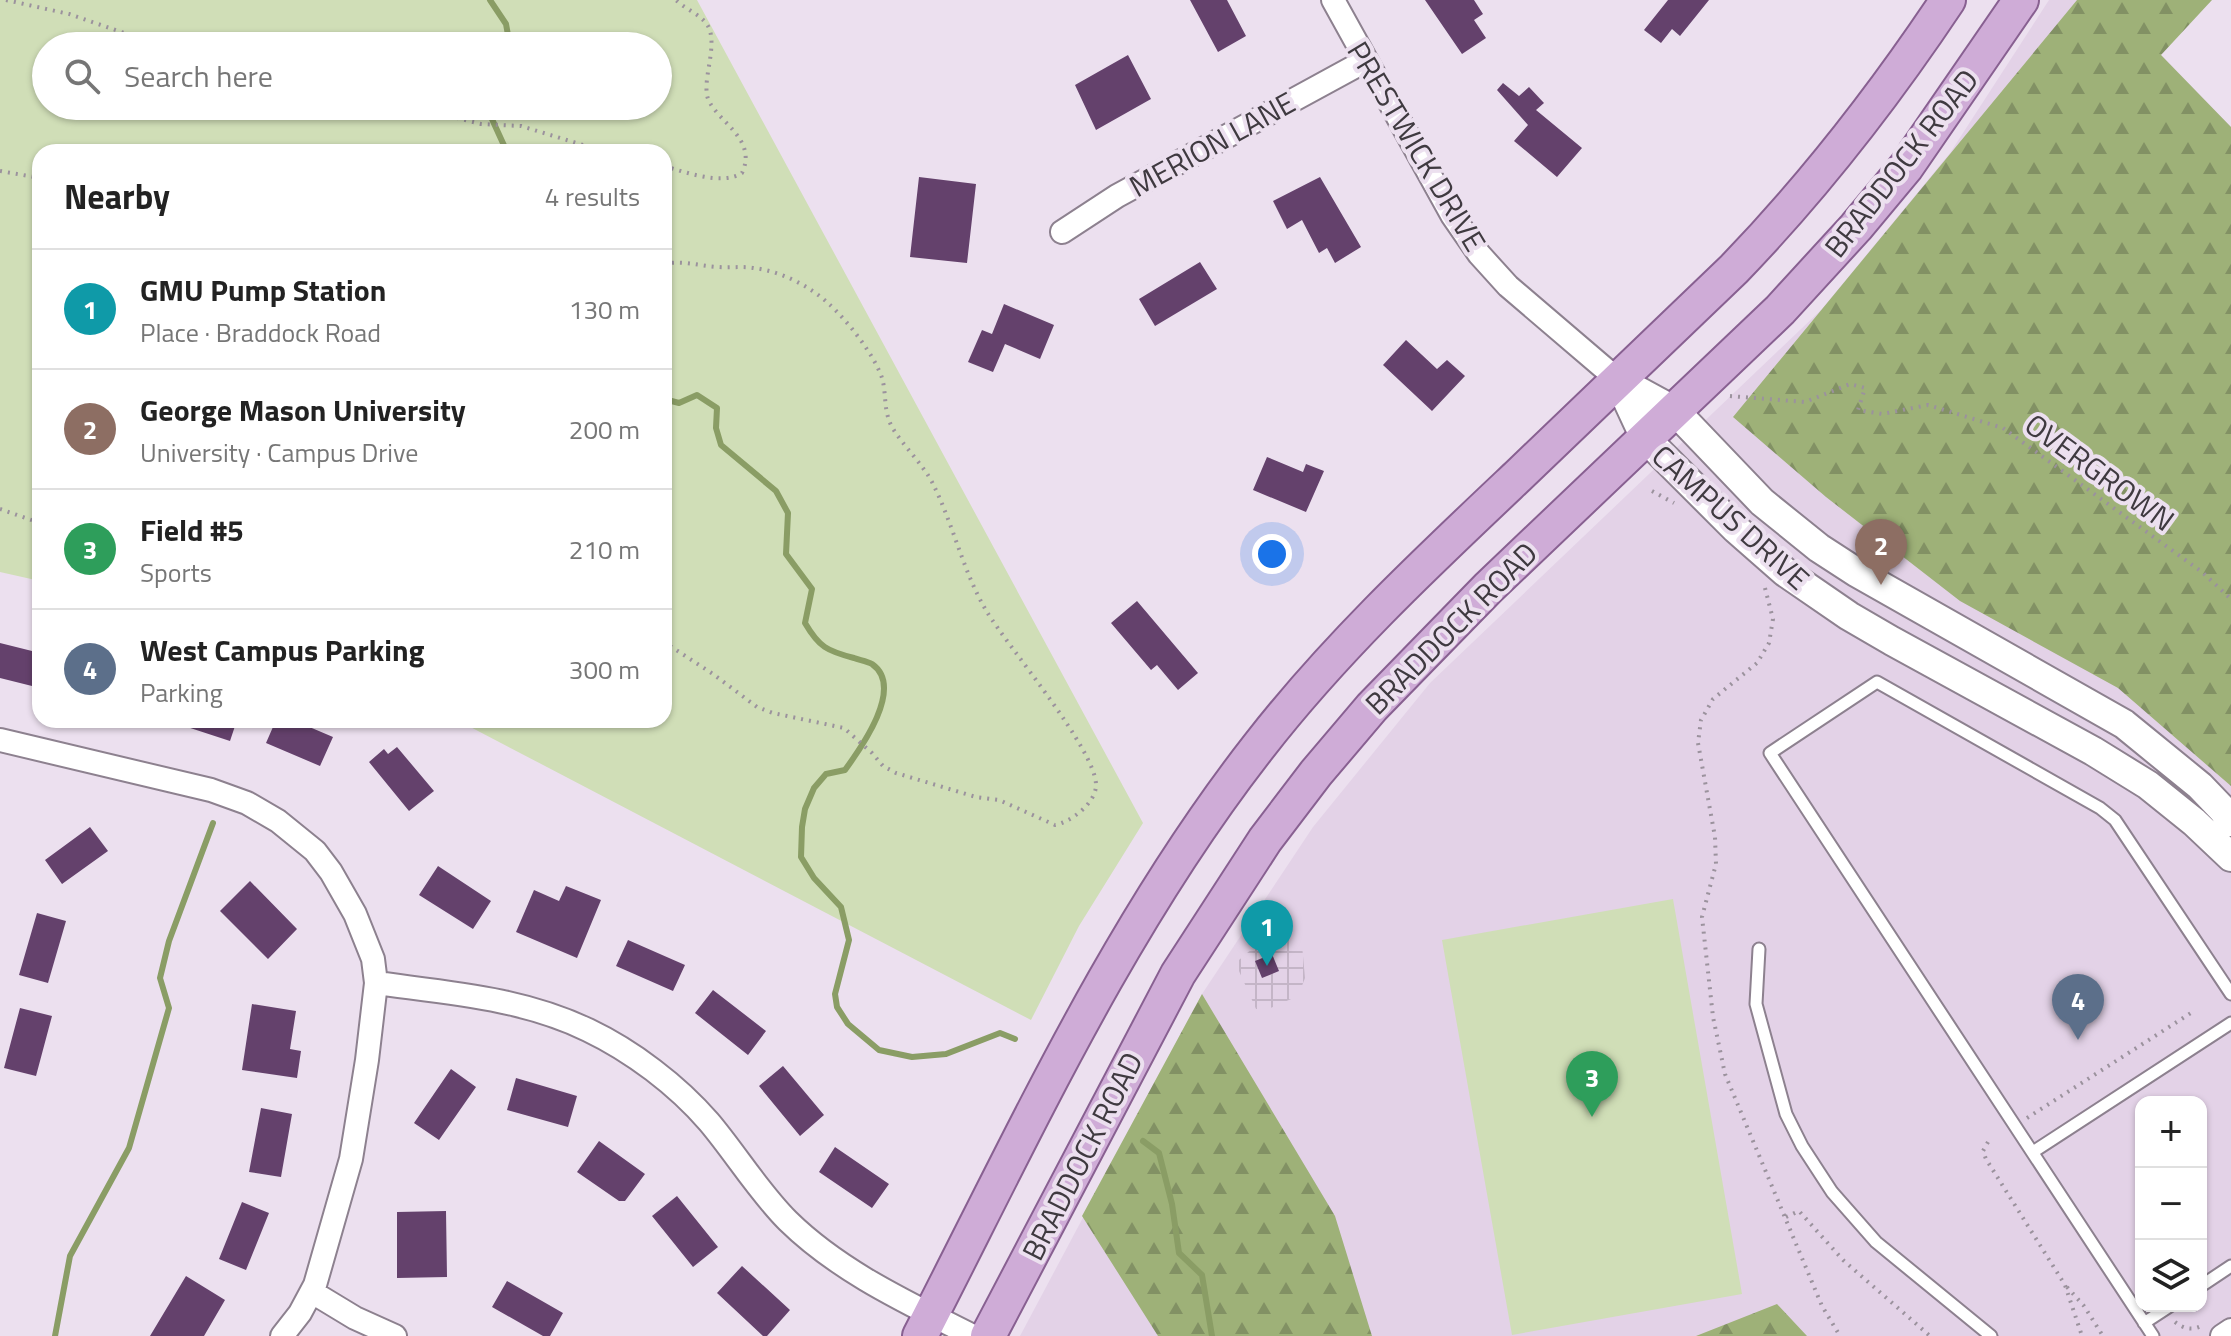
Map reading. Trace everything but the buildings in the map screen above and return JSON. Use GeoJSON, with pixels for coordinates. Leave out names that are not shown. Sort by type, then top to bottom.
{"type":"FeatureCollection","features":[{"type":"Feature","properties":{"kind":"main road","name":"BRADDOCK ROAD"},"geometry":{"type":"LineString","coordinates":[[925,1325],[1097,992],[1179,856],[1259,746],[1330,663],[1417,571],[1618,380],[1784,216],[1896,77],[1948,0]]}},
{"type":"Feature","properties":{"kind":"main road","name":"BRADDOCK ROAD"},"geometry":{"type":"LineString","coordinates":[[988,1336],[1158,1011],[1207,928],[1265,840],[1316,773],[1372,707],[1488,588],[1780,310],[1856,227],[1906,167],[2021,0]]}},
{"type":"Feature","properties":{"kind":"street","name":"PRESTWICK DRIVE"},"geometry":{"type":"LineString","coordinates":[[1333,0],[1452,215],[1479,254],[1508,286],[1618,380]]}},
{"type":"Feature","properties":{"kind":"street","name":"MERION LANE"},"geometry":{"type":"LineString","coordinates":[[1062,232],[1117,196],[1365,61]]}},
{"type":"Feature","properties":{"kind":"street","name":"CAMPUS DRIVE"},"geometry":{"type":"LineString","coordinates":[[1618,380],[1675,411],[1762,502],[1819,548],[2124,724],[2200,786],[2231,822]]}},
{"type":"Feature","properties":{"kind":"street","name":"CAMPUS DRIVE"},"geometry":{"type":"LineString","coordinates":[[1618,380],[1645,438],[1736,529],[1785,572],[1892,641],[2093,751],[2148,785],[2231,857]]}},
{"type":"Feature","properties":{"kind":"street"},"geometry":{"type":"LineString","coordinates":[[1,746],[211,790],[247,803],[278,821],[315,851],[343,890],[373,959],[376,983],[367,1060],[342,1198],[312,1292],[282,1336]]}},
{"type":"Feature","properties":{"kind":"street"},"geometry":{"type":"LineString","coordinates":[[376,983],[511,1002],[567,1021],[617,1046],[659,1075],[707,1120],[765,1196],[809,1240],[925,1325],[973,1336]]}},
{"type":"Feature","properties":{"kind":"street"},"geometry":{"type":"LineString","coordinates":[[312,1292],[355,1318],[395,1336]]}},
{"type":"Feature","properties":{"kind":"street"},"geometry":{"type":"LineString","coordinates":[[2216,1328],[2231,1330]]}},
{"type":"Feature","properties":{"kind":"lane"},"geometry":{"type":"LineString","coordinates":[[2153,1336],[1770,753],[1877,682],[2100,808],[2115,820],[2231,994]]}},
{"type":"Feature","properties":{"kind":"lane"},"geometry":{"type":"LineString","coordinates":[[1759,949],[1756,1004],[1786,1114],[1802,1146],[1832,1192],[1876,1242],[1991,1336]]}},
{"type":"Feature","properties":{"kind":"lane"},"geometry":{"type":"LineString","coordinates":[[2033,1152],[2231,1023]]}},
{"type":"Feature","properties":{"kind":"lane"},"geometry":{"type":"LineString","coordinates":[[2207,1282],[2231,1266]]}},
{"type":"Feature","properties":{"kind":"lane"},"geometry":{"type":"LineString","coordinates":[[2144,1323],[2161,1312]]}},
{"type":"Feature","properties":{"kind":"path"},"geometry":{"type":"LineString","coordinates":[[6,0],[69,14],[121,32]]}},
{"type":"Feature","properties":{"kind":"path"},"geometry":{"type":"LineString","coordinates":[[672,168],[698,175],[731,177],[742,173],[745,162],[742,145],[732,127],[709,102],[711,35],[707,23],[676,0]]}},
{"type":"Feature","properties":{"kind":"path"},"geometry":{"type":"LineString","coordinates":[[465,120],[549,132],[577,144]]}},
{"type":"Feature","properties":{"kind":"path"},"geometry":{"type":"LineString","coordinates":[[0,171],[32,177]]}},
{"type":"Feature","properties":{"kind":"path"},"geometry":{"type":"LineString","coordinates":[[672,263],[753,267],[774,272],[813,291],[847,324],[881,375],[888,418],[932,481],[977,594],[1010,647],[1069,726],[1091,769],[1096,788],[1092,798],[1079,812],[1065,823],[1055,825],[999,800],[976,797],[896,773],[883,766],[844,728],[757,707],[672,647]]}},
{"type":"Feature","properties":{"kind":"path","name":"OVERGROWN"},"geometry":{"type":"LineString","coordinates":[[1726,396],[1805,402],[1850,384],[1865,388],[1858,410],[1882,414],[1928,405],[2003,428],[2202,572],[2231,599]]}},
{"type":"Feature","properties":{"kind":"path"},"geometry":{"type":"LineString","coordinates":[[1652,491],[1685,509]]}},
{"type":"Feature","properties":{"kind":"path"},"geometry":{"type":"LineString","coordinates":[[0,509],[32,520]]}},
{"type":"Feature","properties":{"kind":"path"},"geometry":{"type":"LineString","coordinates":[[1759,581],[1766,590],[1773,619],[1769,643],[1757,663],[1713,699],[1701,720],[1698,743],[1715,837],[1716,864],[1702,917],[1713,1017],[1725,1074],[1822,1306],[1840,1336]]}},
{"type":"Feature","properties":{"kind":"path"},"geometry":{"type":"LineString","coordinates":[[2025,1119],[2194,1011]]}},
{"type":"Feature","properties":{"kind":"path"},"geometry":{"type":"LineString","coordinates":[[1988,1142],[1983,1151],[1986,1159],[2065,1285],[2084,1306],[2103,1336]]}},
{"type":"Feature","properties":{"kind":"path"},"geometry":{"type":"LineString","coordinates":[[1786,1217],[1799,1211],[1843,1260],[1930,1336]]}},
{"type":"Feature","properties":{"kind":"path"},"geometry":{"type":"LineString","coordinates":[[2065,1285],[2082,1336]]}},
{"type":"Feature","properties":{"kind":"path"},"geometry":{"type":"LineString","coordinates":[[2173,1320],[2185,1328],[2216,1328]]}},
{"type":"Feature","properties":{"kind":"shaded area"},"geometry":{"type":"Polygon","coordinates":[[[2049,0],[2108,0],[2231,127],[2231,1336],[1020,1336],[1202,994],[1313,827],[1430,683],[1822,309],[1950,153],[2049,0]]]}},
{"type":"Feature","properties":{"kind":"shaded area"},"geometry":{"type":"Polygon","coordinates":[[[1281,935],[1302,945],[1305,978],[1298,996],[1266,1010],[1256,1009],[1239,971],[1239,960],[1261,941],[1281,935]]]}},
{"type":"Feature","properties":{"kind":"green space"},"geometry":{"type":"Polygon","coordinates":[[[0,0],[697,0],[1143,823],[1079,926],[1031,1020],[472,728],[672,728],[672,144],[32,144],[32,579],[0,572],[0,0]]]}},
{"type":"Feature","properties":{"kind":"green space"},"geometry":{"type":"Polygon","coordinates":[[[2077,0],[2212,0],[2161,55],[2231,127],[2231,786],[2118,688],[1960,601],[1826,497],[1733,417],[2077,0]]]}},
{"type":"Feature","properties":{"kind":"green space"},"geometry":{"type":"Polygon","coordinates":[[[1673,899],[1742,1294],[1512,1335],[1442,940],[1673,899]]]}},
{"type":"Feature","properties":{"kind":"green space"},"geometry":{"type":"Polygon","coordinates":[[[1202,994],[1335,1216],[1372,1336],[1158,1336],[1082,1216],[1202,994]]]}},
{"type":"Feature","properties":{"kind":"green space"},"geometry":{"type":"Polygon","coordinates":[[[1777,1304],[1807,1336],[1696,1336],[1777,1304]]]}},
{"type":"Feature","properties":{"kind":"waterway"},"geometry":{"type":"LineString","coordinates":[[490,0],[506,24],[507,32]]}},
{"type":"Feature","properties":{"kind":"waterway"},"geometry":{"type":"LineString","coordinates":[[492,120],[503,144]]}},
{"type":"Feature","properties":{"kind":"waterway"},"geometry":{"type":"LineString","coordinates":[[672,401],[679,403],[697,395],[717,408],[716,428],[721,445],[776,491],[788,513],[786,554],[812,589],[805,623],[825,647],[870,663],[881,674],[884,687],[882,702],[869,733],[845,770],[826,774],[814,788],[805,809],[802,827],[801,857],[814,878],[841,907],[849,940],[835,994],[837,1007],[848,1024],[879,1050],[912,1057],[946,1054],[1000,1033],[1015,1039]]}},
{"type":"Feature","properties":{"kind":"waterway"},"geometry":{"type":"LineString","coordinates":[[55,1336],[70,1256],[129,1148],[169,1008],[160,978],[169,941],[213,823]]}},
{"type":"Feature","properties":{"kind":"waterway"},"geometry":{"type":"LineString","coordinates":[[1143,1141],[1159,1153],[1172,1204],[1179,1253],[1202,1275],[1212,1336]]}},
{"type":"Feature","properties":{"kind":"place","name":"George Mason University"},"geometry":{"type":"Point","coordinates":[1881,585]}},
{"type":"Feature","properties":{"kind":"place","name":"GMU Pump Station"},"geometry":{"type":"Point","coordinates":[1267,966]}},
{"type":"Feature","properties":{"kind":"place","name":"West Campus Parking"},"geometry":{"type":"Point","coordinates":[2078,1040]}},
{"type":"Feature","properties":{"kind":"place","name":"Field #5"},"geometry":{"type":"Point","coordinates":[1592,1117]}}]}
